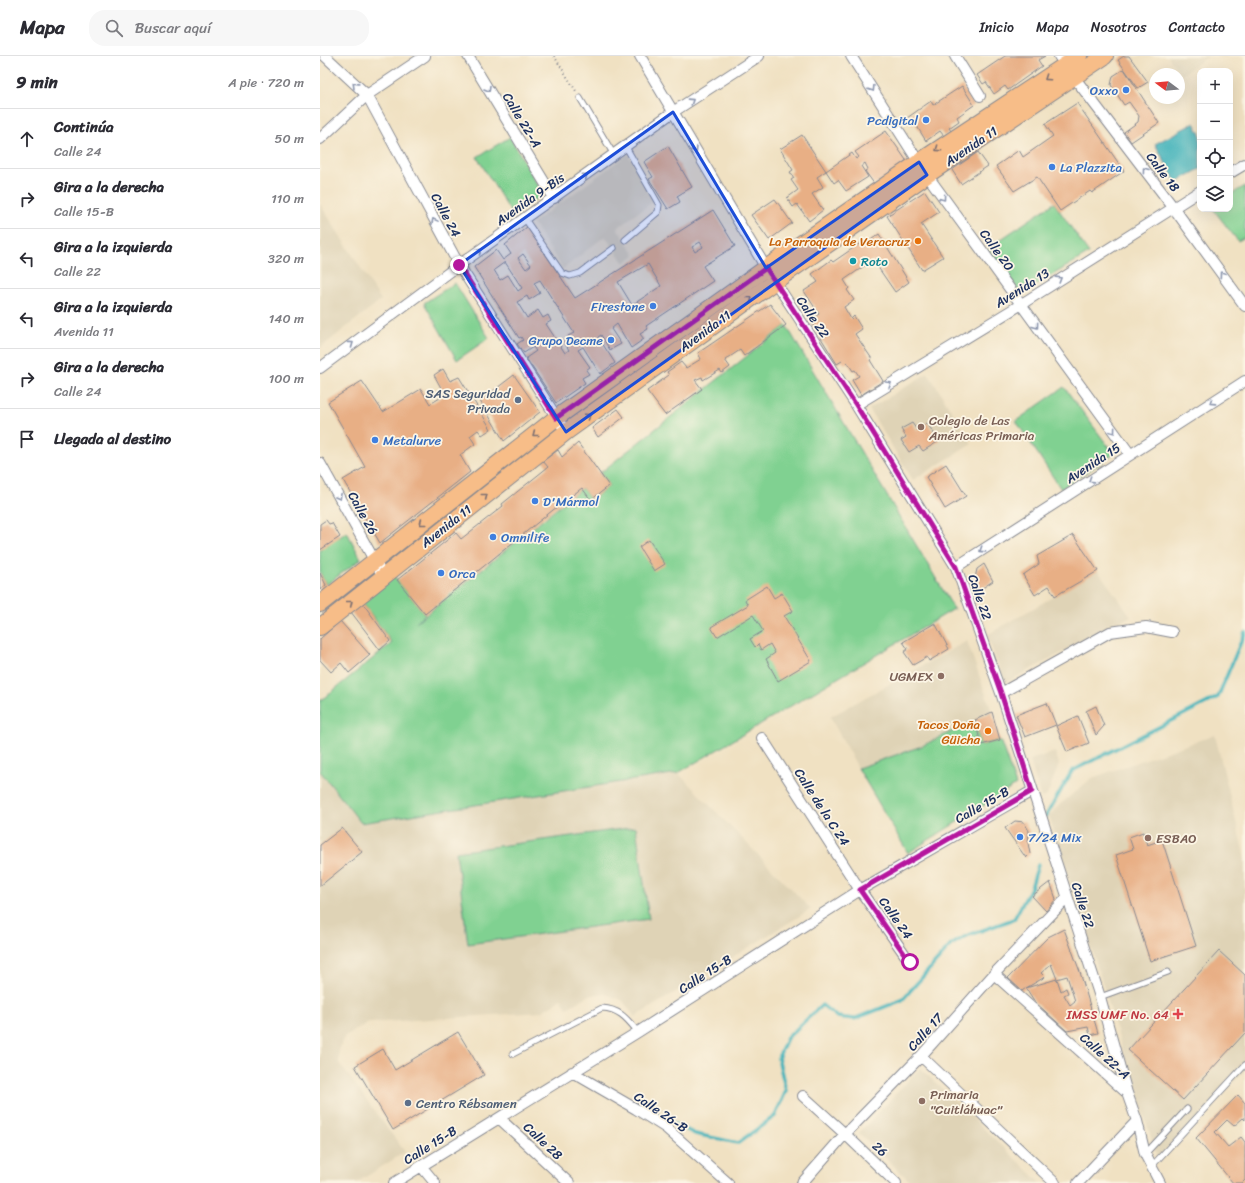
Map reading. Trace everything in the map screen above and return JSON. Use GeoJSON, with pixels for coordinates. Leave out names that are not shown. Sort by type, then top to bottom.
{"type":"FeatureCollection","features":[{"type":"Feature","properties":{"kind":"main road","name":"Avenida 11"},"geometry":{"type":"LineString","coordinates":[[320,604],[556,418],[670,337],[770,275],[923,169],[1079,56]]}},
{"type":"Feature","properties":{"kind":"main road","name":"Avenida 11"},"geometry":{"type":"LineString","coordinates":[[1066,66],[1105,56]]}},
{"type":"Feature","properties":{"kind":"main road","name":"Avenida 11"},"geometry":{"type":"LineString","coordinates":[[323,619],[383,576],[566,432],[678,350],[770,275]]}},
{"type":"Feature","properties":{"kind":"main road"},"geometry":{"type":"LineString","coordinates":[[670,337],[678,350]]}},
{"type":"Feature","properties":{"kind":"main road"},"geometry":{"type":"LineString","coordinates":[[437,511],[447,526]]}},
{"type":"Feature","properties":{"kind":"street","name":"Calle 24"},"geometry":{"type":"LineString","coordinates":[[325,56],[367,95],[459,265],[566,432]]}},
{"type":"Feature","properties":{"kind":"street"},"geometry":{"type":"LineString","coordinates":[[320,139],[367,95],[425,56]]}},
{"type":"Feature","properties":{"kind":"street","name":"Calle 22-A"},"geometry":{"type":"LineString","coordinates":[[468,56],[554,198]]}},
{"type":"Feature","properties":{"kind":"street","name":"Calle 22"},"geometry":{"type":"LineString","coordinates":[[640,56],[770,275],[856,405],[956,567],[1001,693],[1100,997],[1127,1093],[1137,1121],[1145,1154],[1160,1183]]}},
{"type":"Feature","properties":{"kind":"street","name":"Avenida 9-Bis"},"geometry":{"type":"LineString","coordinates":[[320,368],[459,265],[673,112],[759,56]]}},
{"type":"Feature","properties":{"kind":"street","name":"Calle 20"},"geometry":{"type":"LineString","coordinates":[[851,56],[923,169],[1130,454]]}},
{"type":"Feature","properties":{"kind":"street"},"geometry":{"type":"LineString","coordinates":[[955,56],[980,96]]}},
{"type":"Feature","properties":{"kind":"street","name":"Calle 18"},"geometry":{"type":"LineString","coordinates":[[1066,66],[1173,207],[1245,306]]}},
{"type":"Feature","properties":{"kind":"street"},"geometry":{"type":"LineString","coordinates":[[1233,171],[1245,164]]}},
{"type":"Feature","properties":{"kind":"street","name":"Avenida 13"},"geometry":{"type":"LineString","coordinates":[[856,405],[1197,193]]}},
{"type":"Feature","properties":{"kind":"street","name":"Avenida 15"},"geometry":{"type":"LineString","coordinates":[[956,567],[1245,381]]}},
{"type":"Feature","properties":{"kind":"street","name":"Calle 26"},"geometry":{"type":"LineString","coordinates":[[320,463],[383,576]]}},
{"type":"Feature","properties":{"kind":"street"},"geometry":{"type":"LineString","coordinates":[[1001,693],[1110,632],[1146,627],[1172,632]]}},
{"type":"Feature","properties":{"kind":"street","name":"Calle de la C 24"},"geometry":{"type":"LineString","coordinates":[[762,738],[860,890]]}},
{"type":"Feature","properties":{"kind":"street","name":"Calle 15-B"},"geometry":{"type":"LineString","coordinates":[[394,1183],[638,1032],[860,890],[1032,791]]}},
{"type":"Feature","properties":{"kind":"street","name":"Calle 24"},"geometry":{"type":"LineString","coordinates":[[860,890],[910,962]]}},
{"type":"Feature","properties":{"kind":"street","name":"Calle 17"},"geometry":{"type":"LineString","coordinates":[[802,1183],[845,1134],[921,1056],[994,974],[1067,898]]}},
{"type":"Feature","properties":{"kind":"street","name":"Calle 22-A"},"geometry":{"type":"LineString","coordinates":[[994,974],[1127,1093]]}},
{"type":"Feature","properties":{"kind":"street"},"geometry":{"type":"LineString","coordinates":[[921,1056],[1055,1183]]}},
{"type":"Feature","properties":{"kind":"street","name":"Calle 26-B"},"geometry":{"type":"LineString","coordinates":[[572,1072],[666,1128],[728,1183]]}},
{"type":"Feature","properties":{"kind":"street","name":"26"},"geometry":{"type":"LineString","coordinates":[[803,1096],[896,1183]]}},
{"type":"Feature","properties":{"kind":"street","name":"Calle 28"},"geometry":{"type":"LineString","coordinates":[[499,1118],[569,1183]]}},
{"type":"Feature","properties":{"kind":"street"},"geometry":{"type":"LineString","coordinates":[[1078,1183],[1137,1121]]}},
{"type":"Feature","properties":{"kind":"street"},"geometry":{"type":"LineString","coordinates":[[421,1166],[435,1183]]}},
{"type":"Feature","properties":{"kind":"lane"},"geometry":{"type":"LineString","coordinates":[[580,98],[614,154]]}},
{"type":"Feature","properties":{"kind":"lane"},"geometry":{"type":"LineString","coordinates":[[625,240],[658,212],[659,205],[626,147]]}},
{"type":"Feature","properties":{"kind":"lane"},"geometry":{"type":"LineString","coordinates":[[525,219],[562,273],[570,276],[580,273],[614,248]]}},
{"type":"Feature","properties":{"kind":"lane"},"geometry":{"type":"LineString","coordinates":[[1100,997],[1168,972]]}},
{"type":"Feature","properties":{"kind":"lane"},"geometry":{"type":"LineString","coordinates":[[513,1054],[602,1008],[611,1008],[618,1011],[638,1032]]}},
{"type":"Feature","properties":{"kind":"lane"},"geometry":{"type":"LineString","coordinates":[[1151,1167],[1245,1065]]}},
{"type":"Feature","properties":{"kind":"lane"},"geometry":{"type":"LineString","coordinates":[[1145,1154],[1187,1109]]}},
{"type":"Feature","properties":{"kind":"path"},"geometry":{"type":"LineString","coordinates":[[554,56],[580,98]]}},
{"type":"Feature","properties":{"kind":"highlighted area"},"geometry":{"type":"Polygon","coordinates":[[[673,112],[766,268],[919,162],[927,175],[566,432],[459,265],[673,112]]]}},
{"type":"Feature","properties":{"kind":"shaded area"},"geometry":{"type":"Polygon","coordinates":[[[1168,56],[1209,56],[1185,72],[1185,68],[1176,68],[1168,56]]]}},
{"type":"Feature","properties":{"kind":"shaded area"},"geometry":{"type":"Polygon","coordinates":[[[628,154],[655,200],[617,228],[635,255],[624,263],[605,236],[563,269],[533,223],[628,154]]]}},
{"type":"Feature","properties":{"kind":"shaded area"},"geometry":{"type":"Polygon","coordinates":[[[320,204],[381,300],[320,348],[320,204]]]}},
{"type":"Feature","properties":{"kind":"shaded area","name":"Colegio de Las Américas Primaria"},"geometry":{"type":"Polygon","coordinates":[[[928,373],[972,444],[913,480],[869,409],[928,373]]]}},
{"type":"Feature","properties":{"kind":"shaded area"},"geometry":{"type":"Polygon","coordinates":[[[1098,571],[1131,616],[1005,683],[987,635],[1098,571]]]}},
{"type":"Feature","properties":{"kind":"shaded area","name":"UGMEX"},"geometry":{"type":"Polygon","coordinates":[[[967,641],[992,712],[922,746],[858,768],[830,717],[967,641]]]}},
{"type":"Feature","properties":{"kind":"shaded area","name":"ESBAO"},"geometry":{"type":"Polygon","coordinates":[[[1215,735],[1245,859],[1245,1070],[1159,1161],[1049,816],[1057,807],[1092,778],[1215,735]]]}},
{"type":"Feature","properties":{"kind":"shaded area"},"geometry":{"type":"Polygon","coordinates":[[[1055,752],[1059,764],[1047,796],[1041,798],[1030,760],[1055,752]]]}},
{"type":"Feature","properties":{"kind":"shaded area"},"geometry":{"type":"Polygon","coordinates":[[[320,771],[361,823],[678,773],[811,909],[635,1017],[622,1000],[603,993],[588,996],[567,1008],[561,999],[541,1012],[368,1023],[345,1036],[339,1050],[339,1063],[405,1152],[356,1183],[320,1183],[320,771]]]}},
{"type":"Feature","properties":{"kind":"shaded area","name":"Primaria \"Cuitláhuac\""},"geometry":{"type":"Polygon","coordinates":[[[920,1068],[1041,1183],[912,1183],[859,1133],[920,1068]]]}},
{"type":"Feature","properties":{"kind":"green space"},"geometry":{"type":"Polygon","coordinates":[[[510,137],[543,194],[513,216],[477,157],[510,137]]]}},
{"type":"Feature","properties":{"kind":"green space"},"geometry":{"type":"Polygon","coordinates":[[[1245,186],[1245,237],[1238,241],[1215,212],[1233,212],[1233,193],[1245,186]]]}},
{"type":"Feature","properties":{"kind":"green space"},"geometry":{"type":"Polygon","coordinates":[[[1054,203],[1089,253],[1021,294],[988,248],[1054,203]]]}},
{"type":"Feature","properties":{"kind":"green space"},"geometry":{"type":"Polygon","coordinates":[[[455,283],[489,338],[457,360],[424,303],[455,283]]]}},
{"type":"Feature","properties":{"kind":"green space"},"geometry":{"type":"Polygon","coordinates":[[[786,325],[954,609],[678,773],[361,823],[320,771],[320,701],[392,643],[362,602],[394,576],[425,614],[416,623],[582,488],[591,500],[609,486],[600,473],[786,325]]]}},
{"type":"Feature","properties":{"kind":"green space"},"geometry":{"type":"Polygon","coordinates":[[[1064,387],[1114,454],[1061,489],[1016,421],[1064,387]]]}},
{"type":"Feature","properties":{"kind":"green space"},"geometry":{"type":"Polygon","coordinates":[[[347,532],[361,559],[326,585],[320,573],[320,550],[347,532]]]}},
{"type":"Feature","properties":{"kind":"green space"},"geometry":{"type":"Polygon","coordinates":[[[975,720],[981,745],[1000,740],[1016,785],[908,853],[858,768],[922,746],[975,720]]]}},
{"type":"Feature","properties":{"kind":"green space"},"geometry":{"type":"Polygon","coordinates":[[[636,827],[649,919],[468,944],[456,852],[636,827]]]}},
{"type":"Feature","properties":{"kind":"water"},"geometry":{"type":"Polygon","coordinates":[[[1194,123],[1197,128],[1197,171],[1176,182],[1155,144],[1194,123]]]}},
{"type":"Feature","properties":{"kind":"building"},"geometry":{"type":"Polygon","coordinates":[[[1005,56],[1045,56],[1038,60],[1042,66],[1008,90],[1005,86],[994,94],[986,82],[983,84],[977,75],[1005,56]]]}},
{"type":"Feature","properties":{"kind":"building"},"geometry":{"type":"Polygon","coordinates":[[[1124,56],[1129,56],[1148,82],[1138,88],[1118,60],[1124,56]]]}},
{"type":"Feature","properties":{"kind":"building"},"geometry":{"type":"Polygon","coordinates":[[[1124,69],[1159,123],[1131,142],[1124,132],[1138,122],[1139,116],[1129,102],[1124,105],[1111,85],[1113,76],[1124,69]]]}},
{"type":"Feature","properties":{"kind":"building"},"geometry":{"type":"Polygon","coordinates":[[[962,86],[974,105],[957,117],[959,121],[949,128],[951,131],[944,136],[940,131],[926,141],[915,123],[912,125],[907,118],[931,101],[933,105],[962,86]]]}},
{"type":"Feature","properties":{"kind":"building"},"geometry":{"type":"Polygon","coordinates":[[[1077,103],[1124,171],[1092,193],[1090,191],[1060,211],[1037,177],[1014,191],[996,166],[1019,150],[1023,157],[1053,136],[1045,124],[1077,103]]]}},
{"type":"Feature","properties":{"kind":"building"},"geometry":{"type":"Polygon","coordinates":[[[886,131],[908,163],[875,185],[865,171],[868,169],[865,163],[861,166],[868,177],[846,191],[838,180],[834,183],[826,171],[852,153],[856,159],[859,157],[855,152],[886,131]]]}},
{"type":"Feature","properties":{"kind":"building"},"geometry":{"type":"Polygon","coordinates":[[[802,135],[826,171],[817,177],[823,187],[812,194],[823,210],[809,221],[797,204],[793,207],[787,198],[798,190],[791,180],[794,178],[790,172],[793,170],[780,149],[802,135]]]}},
{"type":"Feature","properties":{"kind":"building"},"geometry":{"type":"Polygon","coordinates":[[[668,146],[692,187],[677,196],[680,202],[668,209],[649,179],[653,177],[644,162],[668,146]]]}},
{"type":"Feature","properties":{"kind":"building"},"geometry":{"type":"Polygon","coordinates":[[[978,152],[988,166],[961,184],[952,170],[978,152]]]}},
{"type":"Feature","properties":{"kind":"building","name":"La Parroquia de Veracruz"},"geometry":{"type":"Polygon","coordinates":[[[925,191],[939,212],[921,224],[943,257],[922,270],[887,216],[925,191]]]}},
{"type":"Feature","properties":{"kind":"building"},"geometry":{"type":"Polygon","coordinates":[[[775,199],[792,223],[769,240],[751,215],[775,199]]]}},
{"type":"Feature","properties":{"kind":"building"},"geometry":{"type":"Polygon","coordinates":[[[713,210],[735,246],[703,266],[713,281],[646,326],[648,329],[640,334],[644,339],[631,348],[617,324],[611,329],[621,344],[610,350],[601,335],[598,337],[615,363],[600,374],[583,347],[578,350],[590,367],[586,370],[589,374],[582,378],[585,383],[556,403],[526,358],[536,351],[533,347],[524,353],[517,344],[523,340],[521,337],[519,338],[474,267],[496,250],[503,260],[511,254],[505,245],[527,227],[575,298],[713,210]],[[700,242],[692,247],[695,252],[703,247],[700,242]],[[523,254],[518,258],[526,269],[531,265],[523,254]],[[505,262],[494,270],[500,280],[508,275],[518,291],[522,288],[505,262]],[[648,264],[618,282],[632,305],[661,286],[648,264]],[[540,280],[534,283],[540,293],[529,300],[527,296],[517,302],[527,318],[538,310],[543,318],[548,315],[551,321],[546,324],[565,353],[569,350],[564,342],[569,339],[568,336],[574,333],[540,280]]]}},
{"type":"Feature","properties":{"kind":"building"},"geometry":{"type":"Polygon","coordinates":[[[879,234],[909,282],[895,292],[873,260],[844,280],[849,288],[847,290],[854,300],[844,307],[851,319],[854,316],[862,329],[855,334],[872,359],[870,360],[883,381],[861,395],[852,380],[859,376],[855,370],[853,371],[847,362],[845,364],[842,361],[837,364],[810,320],[819,314],[804,291],[818,282],[812,274],[831,260],[833,262],[862,242],[864,245],[879,234]]]}},
{"type":"Feature","properties":{"kind":"building"},"geometry":{"type":"Polygon","coordinates":[[[770,304],[786,325],[744,356],[740,350],[725,360],[730,367],[722,373],[720,370],[703,380],[702,377],[695,380],[702,389],[665,415],[647,391],[669,375],[667,372],[681,362],[686,368],[701,359],[698,353],[770,304]]]}},
{"type":"Feature","properties":{"kind":"building"},"geometry":{"type":"Polygon","coordinates":[[[443,369],[450,381],[459,377],[491,429],[482,435],[478,430],[470,436],[475,444],[460,455],[470,472],[380,543],[343,480],[365,467],[328,402],[362,381],[383,412],[421,389],[430,404],[445,395],[434,375],[443,369]]]}},
{"type":"Feature","properties":{"kind":"building"},"geometry":{"type":"Polygon","coordinates":[[[514,375],[540,412],[504,441],[480,401],[514,375]]]}},
{"type":"Feature","properties":{"kind":"building"},"geometry":{"type":"Polygon","coordinates":[[[618,409],[624,417],[598,437],[592,428],[618,409]]]}},
{"type":"Feature","properties":{"kind":"building"},"geometry":{"type":"Polygon","coordinates":[[[912,423],[917,430],[927,423],[939,441],[923,451],[919,446],[909,452],[901,440],[906,437],[901,429],[912,423]]]}},
{"type":"Feature","properties":{"kind":"building"},"geometry":{"type":"Polygon","coordinates":[[[578,443],[609,486],[591,500],[582,488],[425,614],[397,580],[456,533],[461,539],[503,506],[502,504],[548,467],[543,461],[558,450],[562,457],[578,443]]]}},
{"type":"Feature","properties":{"kind":"building"},"geometry":{"type":"Polygon","coordinates":[[[946,464],[966,496],[945,509],[926,477],[946,464]]]}},
{"type":"Feature","properties":{"kind":"building"},"geometry":{"type":"Polygon","coordinates":[[[326,520],[329,524],[332,523],[340,537],[320,550],[320,524],[326,520]]]}},
{"type":"Feature","properties":{"kind":"building"},"geometry":{"type":"Polygon","coordinates":[[[1073,535],[1098,571],[1055,596],[1049,586],[1035,595],[1023,575],[1039,564],[1037,556],[1073,535]]]}},
{"type":"Feature","properties":{"kind":"building"},"geometry":{"type":"Polygon","coordinates":[[[649,540],[665,564],[654,571],[639,547],[649,540]]]}},
{"type":"Feature","properties":{"kind":"building"},"geometry":{"type":"Polygon","coordinates":[[[984,564],[993,581],[978,591],[974,583],[977,569],[984,564]]]}},
{"type":"Feature","properties":{"kind":"building"},"geometry":{"type":"Polygon","coordinates":[[[320,573],[326,585],[320,590],[320,573]]]}},
{"type":"Feature","properties":{"kind":"building"},"geometry":{"type":"Polygon","coordinates":[[[767,586],[774,598],[782,593],[793,611],[784,616],[811,661],[778,681],[766,659],[775,653],[770,644],[761,650],[758,644],[755,647],[750,639],[763,631],[753,615],[717,637],[711,627],[748,605],[745,600],[767,586]]]}},
{"type":"Feature","properties":{"kind":"building"},"geometry":{"type":"Polygon","coordinates":[[[362,602],[390,641],[380,650],[351,612],[362,602]]]}},
{"type":"Feature","properties":{"kind":"building"},"geometry":{"type":"Polygon","coordinates":[[[340,621],[370,655],[349,673],[341,663],[331,672],[320,660],[320,639],[340,621]]]}},
{"type":"Feature","properties":{"kind":"building"},"geometry":{"type":"Polygon","coordinates":[[[935,623],[949,649],[929,661],[927,657],[913,665],[904,652],[908,649],[903,642],[935,623]]]}},
{"type":"Feature","properties":{"kind":"building"},"geometry":{"type":"Polygon","coordinates":[[[1047,703],[1056,725],[1025,737],[1016,715],[1047,703]]]}},
{"type":"Feature","properties":{"kind":"building"},"geometry":{"type":"Polygon","coordinates":[[[1096,706],[1104,726],[1096,735],[1086,711],[1096,706]]]}},
{"type":"Feature","properties":{"kind":"building"},"geometry":{"type":"Polygon","coordinates":[[[992,712],[1000,740],[981,745],[975,720],[992,712]]]}},
{"type":"Feature","properties":{"kind":"building"},"geometry":{"type":"Polygon","coordinates":[[[1078,716],[1089,743],[1067,752],[1056,726],[1078,716]]]}},
{"type":"Feature","properties":{"kind":"building","name":"7/24 Mix"},"geometry":{"type":"Polygon","coordinates":[[[1015,821],[1024,822],[1029,831],[1028,843],[1030,854],[1026,858],[1005,828],[1015,821]]]}},
{"type":"Feature","properties":{"kind":"building"},"geometry":{"type":"Polygon","coordinates":[[[342,828],[362,852],[320,886],[320,845],[342,828]]]}},
{"type":"Feature","properties":{"kind":"building"},"geometry":{"type":"Polygon","coordinates":[[[1143,832],[1147,845],[1162,840],[1196,946],[1150,961],[1116,855],[1133,849],[1129,837],[1143,832]]]}},
{"type":"Feature","properties":{"kind":"building"},"geometry":{"type":"Polygon","coordinates":[[[1050,882],[1056,899],[1046,911],[1032,896],[1050,882]]]}},
{"type":"Feature","properties":{"kind":"building"},"geometry":{"type":"Polygon","coordinates":[[[1064,929],[1080,972],[1098,1033],[1090,1035],[1088,1027],[1067,1031],[1035,1002],[1026,988],[1022,991],[1008,978],[1048,937],[1064,929]],[[1051,964],[1041,973],[1045,977],[1026,988],[1057,979],[1051,964]],[[1067,976],[1057,979],[1061,991],[1066,988],[1068,993],[1064,995],[1070,1005],[1075,1001],[1067,976]]]}},
{"type":"Feature","properties":{"kind":"building"},"geometry":{"type":"Polygon","coordinates":[[[1219,951],[1245,975],[1245,1033],[1183,1100],[1128,1050],[1219,951]]]}},
{"type":"Feature","properties":{"kind":"building","name":"Centro Rébsamen"},"geometry":{"type":"Polygon","coordinates":[[[458,1032],[484,1075],[393,1130],[355,1066],[383,1049],[395,1070],[458,1032]]]}},
{"type":"Feature","properties":{"kind":"building"},"geometry":{"type":"Polygon","coordinates":[[[1238,1095],[1245,1103],[1245,1120],[1243,1118],[1234,1126],[1227,1120],[1215,1132],[1228,1147],[1241,1137],[1245,1142],[1245,1180],[1242,1183],[1233,1183],[1196,1138],[1238,1095]]]}},
{"type":"Feature","properties":{"kind":"waterway"},"geometry":{"type":"LineString","coordinates":[[1046,816],[1072,771],[1218,697],[1245,632]]}},
{"type":"Feature","properties":{"kind":"waterway"},"geometry":{"type":"LineString","coordinates":[[647,1110],[695,1134],[738,1143],[775,1116],[786,1091],[778,1058],[787,1038],[822,1005],[837,1017],[854,1019],[902,1000],[951,945],[966,936],[1014,919],[1031,888],[1038,865]]}},
{"type":"Feature","properties":{"kind":"place","name":"Oxxo"},"geometry":{"type":"Point","coordinates":[1126,90]}},
{"type":"Feature","properties":{"kind":"place","name":"Pcdigital"},"geometry":{"type":"Point","coordinates":[926,120]}},
{"type":"Feature","properties":{"kind":"place","name":"La Plazzita"},"geometry":{"type":"Point","coordinates":[1052,167]}},
{"type":"Feature","properties":{"kind":"place","name":"La Parroquia de Veracruz"},"geometry":{"type":"Point","coordinates":[918,241]}},
{"type":"Feature","properties":{"kind":"place","name":"Roto"},"geometry":{"type":"Point","coordinates":[853,261]}},
{"type":"Feature","properties":{"kind":"place","name":"Firestone"},"geometry":{"type":"Point","coordinates":[653,306]}},
{"type":"Feature","properties":{"kind":"place","name":"Grupo Decme"},"geometry":{"type":"Point","coordinates":[611,340]}},
{"type":"Feature","properties":{"kind":"place","name":"SAS Seguridad Privada"},"geometry":{"type":"Point","coordinates":[518,400]}},
{"type":"Feature","properties":{"kind":"place","name":"Colegio de Las Américas Primaria"},"geometry":{"type":"Point","coordinates":[921,427]}},
{"type":"Feature","properties":{"kind":"place","name":"Metalurve"},"geometry":{"type":"Point","coordinates":[375,440]}},
{"type":"Feature","properties":{"kind":"place","name":"D'Mármol"},"geometry":{"type":"Point","coordinates":[535,501]}},
{"type":"Feature","properties":{"kind":"place","name":"Omnilife"},"geometry":{"type":"Point","coordinates":[493,537]}},
{"type":"Feature","properties":{"kind":"place","name":"Orca"},"geometry":{"type":"Point","coordinates":[441,573]}},
{"type":"Feature","properties":{"kind":"place","name":"UGMEX"},"geometry":{"type":"Point","coordinates":[941,676]}},
{"type":"Feature","properties":{"kind":"place","name":"Tacos Doña Güicha"},"geometry":{"type":"Point","coordinates":[988,731]}},
{"type":"Feature","properties":{"kind":"place","name":"7/24 Mix"},"geometry":{"type":"Point","coordinates":[1020,837]}},
{"type":"Feature","properties":{"kind":"place","name":"ESBAO"},"geometry":{"type":"Point","coordinates":[1148,838]}},
{"type":"Feature","properties":{"kind":"place","name":"IMSS UMF No. 64"},"geometry":{"type":"Point","coordinates":[1178,1014]}},
{"type":"Feature","properties":{"kind":"place","name":"Primaria \"Cuitláhuac\""},"geometry":{"type":"Point","coordinates":[922,1101]}},
{"type":"Feature","properties":{"kind":"place","name":"Centro Rébsamen"},"geometry":{"type":"Point","coordinates":[408,1103]}},
{"type":"Feature","properties":{"kind":"route"},"geometry":{"type":"LineString","coordinates":[[459,265],[556,418],[766,268],[856,405],[956,567],[1001,693],[1032,791],[860,890],[910,962]]}}]}
